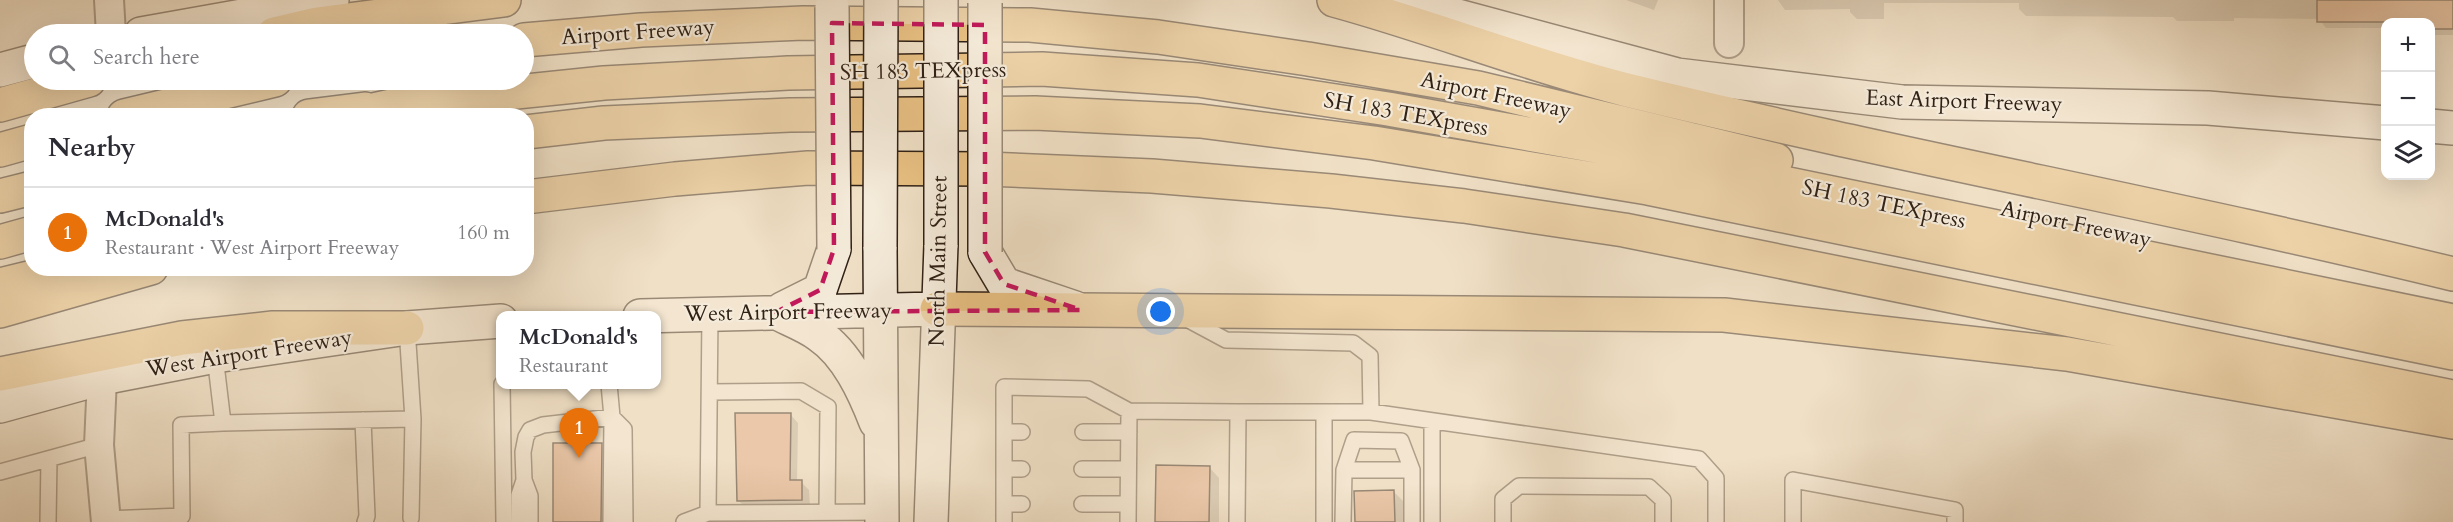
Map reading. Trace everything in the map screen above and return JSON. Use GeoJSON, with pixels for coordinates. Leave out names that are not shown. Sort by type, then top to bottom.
{"type":"FeatureCollection","features":[{"type":"Feature","properties":{"kind":"highway"},"geometry":{"type":"LineString","coordinates":[[317,24],[504,0]]}},
{"type":"Feature","properties":{"kind":"highway"},"geometry":{"type":"LineString","coordinates":[[1334,0],[1371,9],[1494,52],[1626,89],[1957,165],[2335,245],[2453,274]]}},
{"type":"Feature","properties":{"kind":"highway","name":"Airport Freeway"},"geometry":{"type":"LineString","coordinates":[[534,39],[641,30],[803,23],[1030,25],[1158,36],[1478,88],[1801,165],[2453,303]]}},
{"type":"Feature","properties":{"kind":"highway","name":"SH 183 TEXpress"},"geometry":{"type":"LineString","coordinates":[[382,108],[400,104],[604,83],[788,73],[1042,69],[1198,80],[1388,109],[1658,157],[2453,321]]}},
{"type":"Feature","properties":{"kind":"highway"},"geometry":{"type":"LineString","coordinates":[[0,105],[53,90]]}},
{"type":"Feature","properties":{"kind":"highway"},"geometry":{"type":"LineString","coordinates":[[158,108],[233,90]]}},
{"type":"Feature","properties":{"kind":"highway"},"geometry":{"type":"LineString","coordinates":[[370,108],[400,104]]}},
{"type":"Feature","properties":{"kind":"highway","name":"SH 183 TEXpress"},"geometry":{"type":"LineString","coordinates":[[534,131],[604,123],[789,115],[1035,113],[1200,121],[1374,143],[1648,188],[2453,354]]}},
{"type":"Feature","properties":{"kind":"highway"},"geometry":{"type":"LineString","coordinates":[[0,152],[24,144]]}},
{"type":"Feature","properties":{"kind":"highway"},"geometry":{"type":"LineString","coordinates":[[0,152],[24,150]]}},
{"type":"Feature","properties":{"kind":"highway"},"geometry":{"type":"LineString","coordinates":[[534,196],[675,179],[808,168],[986,169],[1152,176],[1331,191],[1464,206],[1624,230],[2453,397]]}},
{"type":"Feature","properties":{"kind":"highway"},"geometry":{"type":"LineString","coordinates":[[0,196],[24,190]]}},
{"type":"Feature","properties":{"kind":"highway"},"geometry":{"type":"LineString","coordinates":[[0,242],[24,235]]}},
{"type":"Feature","properties":{"kind":"highway"},"geometry":{"type":"LineString","coordinates":[[0,285],[37,276]]}},
{"type":"Feature","properties":{"kind":"highway"},"geometry":{"type":"LineString","coordinates":[[0,310],[123,276]]}},
{"type":"Feature","properties":{"kind":"highway"},"geometry":{"type":"LineString","coordinates":[[937,309],[1725,315],[2067,354],[2453,422]]}},
{"type":"Feature","properties":{"kind":"highway"},"geometry":{"type":"LineString","coordinates":[[0,375],[182,338],[273,328],[407,328]]}},
{"type":"Feature","properties":{"kind":"main road"},"geometry":{"type":"LineString","coordinates":[[197,24],[332,0]]}},
{"type":"Feature","properties":{"kind":"main road"},"geometry":{"type":"LineString","coordinates":[[881,0],[882,517]]}},
{"type":"Feature","properties":{"kind":"main road","name":"North Main Street"},"geometry":{"type":"LineString","coordinates":[[931,522],[941,245],[941,0]]}},
{"type":"Feature","properties":{"kind":"main road","name":"East Airport Freeway"},"geometry":{"type":"LineString","coordinates":[[1398,0],[1677,75],[1902,102],[2208,108],[2381,123]]}},
{"type":"Feature","properties":{"kind":"main road"},"geometry":{"type":"LineString","coordinates":[[986,2],[985,252],[1004,284],[1081,310]]}},
{"type":"Feature","properties":{"kind":"main road"},"geometry":{"type":"LineString","coordinates":[[776,312],[820,290],[834,249],[829,3]]}},
{"type":"Feature","properties":{"kind":"main road"},"geometry":{"type":"LineString","coordinates":[[0,70],[24,63]]}},
{"type":"Feature","properties":{"kind":"main road"},"geometry":{"type":"LineString","coordinates":[[2435,126],[2453,128]]}},
{"type":"Feature","properties":{"kind":"main road","name":"West Airport Freeway"},"geometry":{"type":"LineString","coordinates":[[661,315],[937,309]]}},
{"type":"Feature","properties":{"kind":"main road"},"geometry":{"type":"LineString","coordinates":[[776,312],[820,335],[850,367],[867,399],[881,434]]}},
{"type":"Feature","properties":{"kind":"main road","name":"West Airport Freeway"},"geometry":{"type":"LineString","coordinates":[[0,406],[102,378],[215,356],[407,328],[496,321]]}},
{"type":"Feature","properties":{"kind":"street"},"geometry":{"type":"LineString","coordinates":[[109,0],[110,24]]}},
{"type":"Feature","properties":{"kind":"street"},"geometry":{"type":"LineString","coordinates":[[1729,0],[1729,43]]}},
{"type":"Feature","properties":{"kind":"street"},"geometry":{"type":"LineString","coordinates":[[102,378],[99,445],[106,520]]}},
{"type":"Feature","properties":{"kind":"lane"},"geometry":{"type":"LineString","coordinates":[[1174,312],[1226,340],[1353,343],[1371,356],[1371,412]]}},
{"type":"Feature","properties":{"kind":"lane"},"geometry":{"type":"LineString","coordinates":[[708,513],[710,314]]}},
{"type":"Feature","properties":{"kind":"lane"},"geometry":{"type":"LineString","coordinates":[[407,328],[413,419],[411,518]]}},
{"type":"Feature","properties":{"kind":"lane"},"geometry":{"type":"LineString","coordinates":[[215,356],[222,423]]}},
{"type":"Feature","properties":{"kind":"lane"},"geometry":{"type":"LineString","coordinates":[[1004,522],[1004,387],[1088,389],[1129,411],[1371,412],[1699,459],[1716,478],[1716,522]]}},
{"type":"Feature","properties":{"kind":"lane"},"geometry":{"type":"LineString","coordinates":[[502,389],[504,522]]}},
{"type":"Feature","properties":{"kind":"lane"},"geometry":{"type":"LineString","coordinates":[[609,389],[612,417],[611,522]]}},
{"type":"Feature","properties":{"kind":"lane"},"geometry":{"type":"LineString","coordinates":[[710,392],[801,391],[828,407],[817,516]]}},
{"type":"Feature","properties":{"kind":"lane"},"geometry":{"type":"LineString","coordinates":[[1128,522],[1129,411]]}},
{"type":"Feature","properties":{"kind":"lane"},"geometry":{"type":"LineString","coordinates":[[1238,412],[1238,522]]}},
{"type":"Feature","properties":{"kind":"lane"},"geometry":{"type":"LineString","coordinates":[[1324,412],[1324,522]]}},
{"type":"Feature","properties":{"kind":"lane"},"geometry":{"type":"LineString","coordinates":[[530,522],[530,496],[524,480],[523,452],[530,430],[543,425],[612,417]]}},
{"type":"Feature","properties":{"kind":"lane"},"geometry":{"type":"LineString","coordinates":[[612,417],[624,429],[625,522]]}},
{"type":"Feature","properties":{"kind":"lane"},"geometry":{"type":"LineString","coordinates":[[106,520],[184,519],[181,425],[413,419]]}},
{"type":"Feature","properties":{"kind":"lane"},"geometry":{"type":"LineString","coordinates":[[363,420],[367,516],[365,522]]}},
{"type":"Feature","properties":{"kind":"lane"},"geometry":{"type":"LineString","coordinates":[[1432,421],[1432,522]]}},
{"type":"Feature","properties":{"kind":"lane"},"geometry":{"type":"LineString","coordinates":[[1004,432],[1022,432]]}},
{"type":"Feature","properties":{"kind":"lane"},"geometry":{"type":"LineString","coordinates":[[1083,432],[1129,432]]}},
{"type":"Feature","properties":{"kind":"lane"},"geometry":{"type":"LineString","coordinates":[[1343,522],[1344,470],[1354,440],[1401,441],[1412,470],[1412,522]]}},
{"type":"Feature","properties":{"kind":"lane"},"geometry":{"type":"LineString","coordinates":[[0,472],[99,445]]}},
{"type":"Feature","properties":{"kind":"lane"},"geometry":{"type":"LineString","coordinates":[[48,522],[49,459]]}},
{"type":"Feature","properties":{"kind":"lane"},"geometry":{"type":"LineString","coordinates":[[1004,469],[1022,469]]}},
{"type":"Feature","properties":{"kind":"lane"},"geometry":{"type":"LineString","coordinates":[[1082,469],[1128,469]]}},
{"type":"Feature","properties":{"kind":"lane"},"geometry":{"type":"LineString","coordinates":[[1344,470],[1412,470]]}},
{"type":"Feature","properties":{"kind":"lane"},"geometry":{"type":"LineString","coordinates":[[504,477],[524,480]]}},
{"type":"Feature","properties":{"kind":"lane"},"geometry":{"type":"LineString","coordinates":[[519,522],[519,495],[524,480]]}},
{"type":"Feature","properties":{"kind":"lane"},"geometry":{"type":"LineString","coordinates":[[1793,522],[1793,480],[1955,510],[1955,522]]}},
{"type":"Feature","properties":{"kind":"lane"},"geometry":{"type":"LineString","coordinates":[[1503,522],[1503,499],[1519,486],[1649,487],[1663,500],[1663,522]]}},
{"type":"Feature","properties":{"kind":"lane"},"geometry":{"type":"LineString","coordinates":[[1004,504],[1022,504]]}},
{"type":"Feature","properties":{"kind":"lane"},"geometry":{"type":"LineString","coordinates":[[1082,504],[1128,504]]}},
{"type":"Feature","properties":{"kind":"lane"},"geometry":{"type":"LineString","coordinates":[[684,522],[708,513],[882,517]]}},
{"type":"Feature","properties":{"kind":"highlighted area"},"geometry":{"type":"Polygon","coordinates":[[[832,23],[985,25],[985,252],[1004,284],[1081,310],[776,312],[820,290],[834,249],[832,23]]]}},
{"type":"Feature","properties":{"kind":"building"},"geometry":{"type":"Polygon","coordinates":[[[2317,0],[2453,0],[2453,29],[2435,29],[2435,18],[2381,18],[2381,22],[2317,22],[2317,0]]]}},
{"type":"Feature","properties":{"kind":"building"},"geometry":{"type":"Polygon","coordinates":[[[735,413],[791,413],[790,480],[802,480],[802,500],[737,501],[735,413]]]}},
{"type":"Feature","properties":{"kind":"building"},"geometry":{"type":"Polygon","coordinates":[[[553,443],[602,443],[601,522],[553,522],[553,443]]]}},
{"type":"Feature","properties":{"kind":"building"},"geometry":{"type":"Polygon","coordinates":[[[1156,465],[1210,466],[1209,522],[1155,522],[1156,465]]]}},
{"type":"Feature","properties":{"kind":"building"},"geometry":{"type":"Polygon","coordinates":[[[1394,490],[1395,522],[1355,522],[1354,491],[1394,490]]]}},
{"type":"Feature","properties":{"kind":"place","name":"McDonald's"},"geometry":{"type":"Point","coordinates":[579,458]}}]}
